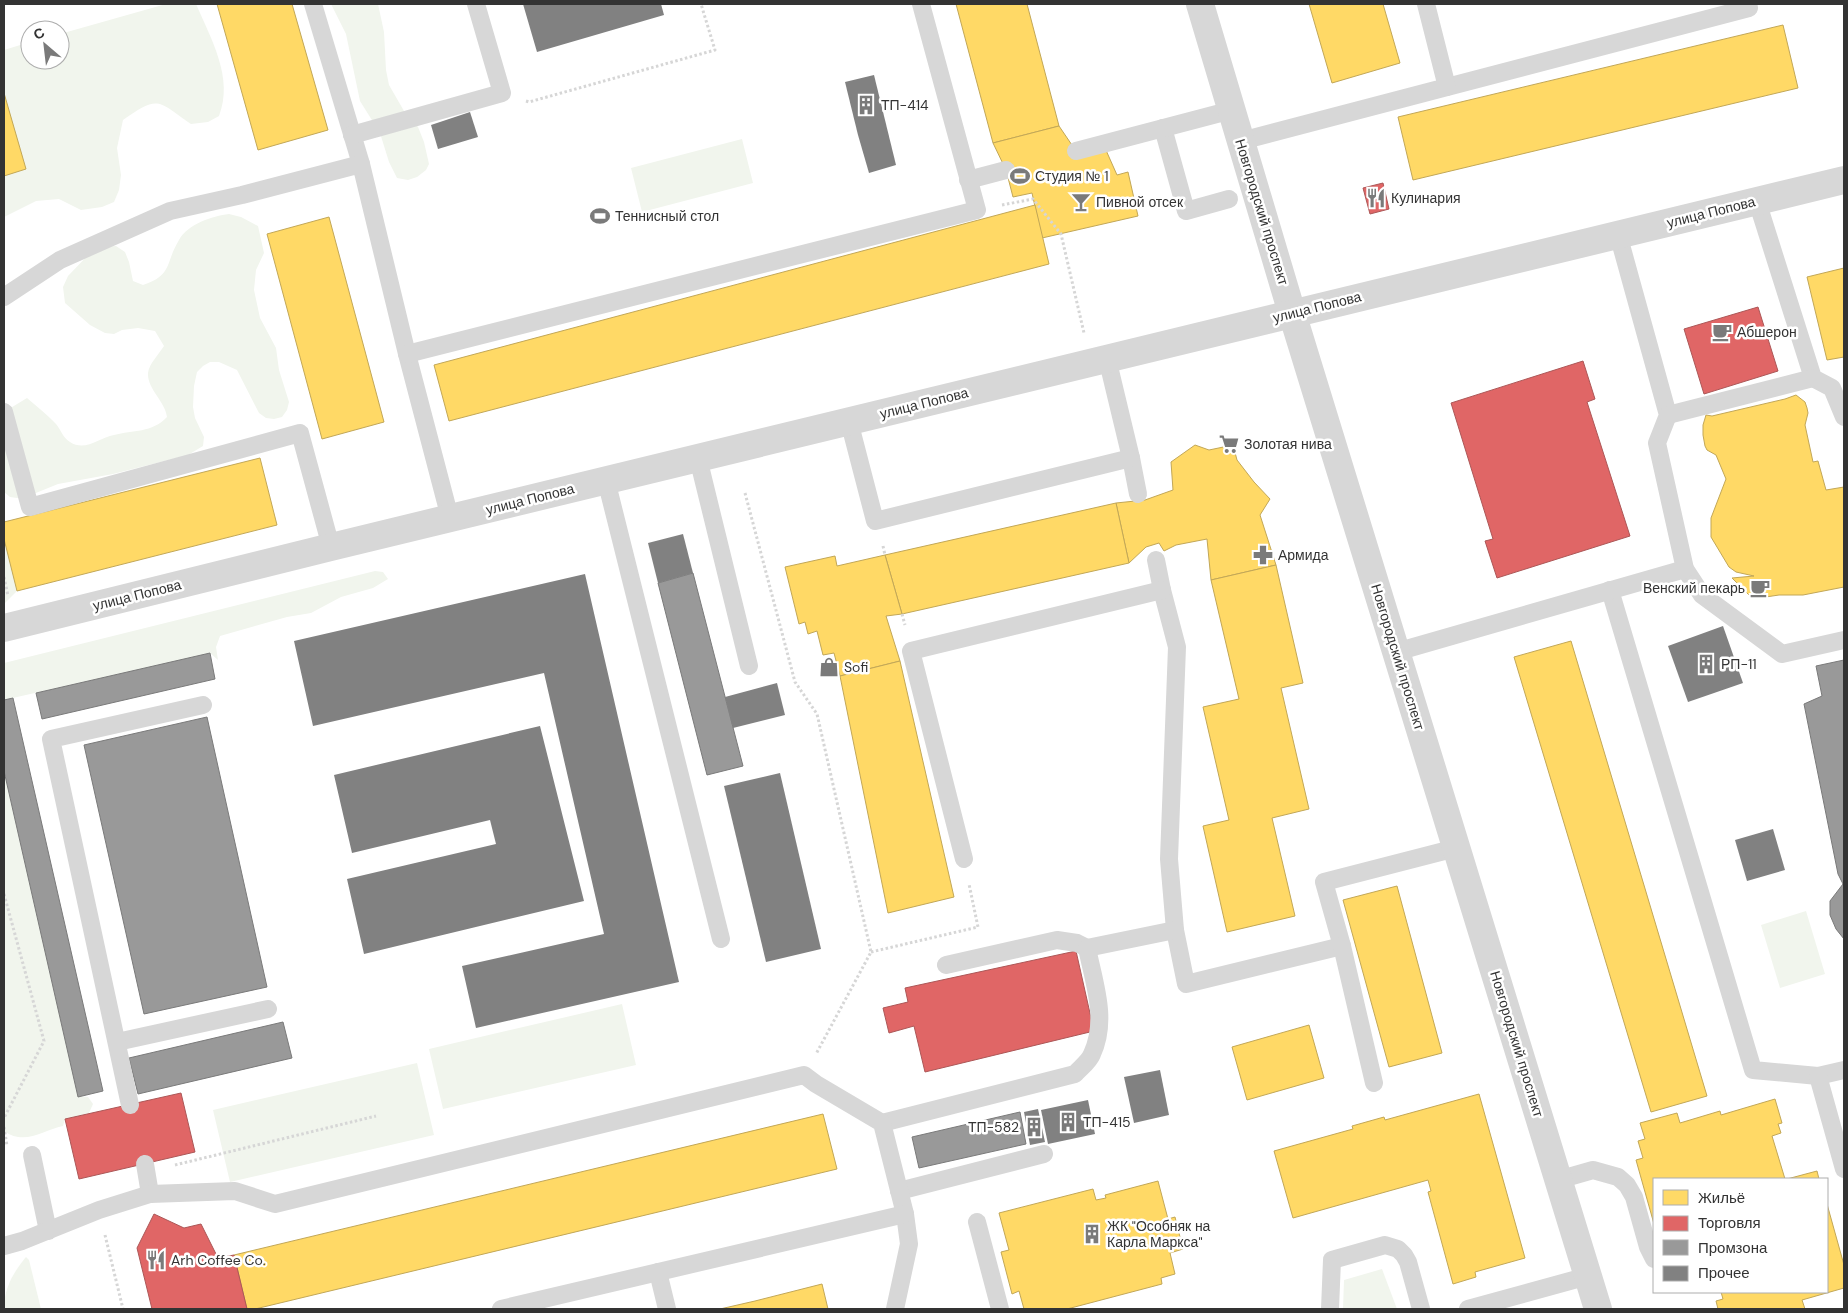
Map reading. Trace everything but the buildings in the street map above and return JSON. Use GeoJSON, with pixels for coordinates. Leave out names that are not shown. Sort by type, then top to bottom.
{"type":"FeatureCollection","features":[{"type":"Feature","properties":{"kind":"street","name":"Новгородский проспект"},"geometry":{"type":"LineString","coordinates":[[1200,4],[1292,313],[1598,1309]]}},
{"type":"Feature","properties":{"kind":"street","name":"улица Попова"},"geometry":{"type":"LineString","coordinates":[[4,628],[1844,180]]}},
{"type":"Feature","properties":{"kind":"lane"},"geometry":{"type":"LineString","coordinates":[[313,4],[361,164],[407,354],[450,518]]}},
{"type":"Feature","properties":{"kind":"lane"},"geometry":{"type":"LineString","coordinates":[[352,136],[502,93],[476,4]]}},
{"type":"Feature","properties":{"kind":"lane"},"geometry":{"type":"LineString","coordinates":[[407,354],[976,210],[921,4]]}},
{"type":"Feature","properties":{"kind":"lane"},"geometry":{"type":"LineString","coordinates":[[1426,4],[1447,87]]}},
{"type":"Feature","properties":{"kind":"lane"},"geometry":{"type":"LineString","coordinates":[[1241,140],[1749,8],[1748,4]]}},
{"type":"Feature","properties":{"kind":"lane"},"geometry":{"type":"LineString","coordinates":[[1076,151],[1232,110]]}},
{"type":"Feature","properties":{"kind":"lane"},"geometry":{"type":"LineString","coordinates":[[1164,128],[1186,211],[1229,199]]}},
{"type":"Feature","properties":{"kind":"lane"},"geometry":{"type":"LineString","coordinates":[[4,297],[60,260],[170,211],[242,195],[361,164]]}},
{"type":"Feature","properties":{"kind":"lane"},"geometry":{"type":"LineString","coordinates":[[968,180],[1006,170]]}},
{"type":"Feature","properties":{"kind":"lane"},"geometry":{"type":"LineString","coordinates":[[1757,201],[1813,378]]}},
{"type":"Feature","properties":{"kind":"lane"},"geometry":{"type":"LineString","coordinates":[[1618,234],[1668,415],[1657,443],[1685,569],[1702,595],[1782,654],[1844,640]]}},
{"type":"Feature","properties":{"kind":"lane"},"geometry":{"type":"LineString","coordinates":[[1107,358],[1138,494]]}},
{"type":"Feature","properties":{"kind":"lane"},"geometry":{"type":"LineString","coordinates":[[1668,415],[1813,378],[1838,386],[1844,417]]}},
{"type":"Feature","properties":{"kind":"lane"},"geometry":{"type":"LineString","coordinates":[[4,412],[30,507],[300,433],[331,547]]}},
{"type":"Feature","properties":{"kind":"lane"},"geometry":{"type":"LineString","coordinates":[[849,421],[875,521],[1131,458]]}},
{"type":"Feature","properties":{"kind":"lane"},"geometry":{"type":"LineString","coordinates":[[698,458],[748,666]]}},
{"type":"Feature","properties":{"kind":"lane"},"geometry":{"type":"LineString","coordinates":[[606,480],[721,939]]}},
{"type":"Feature","properties":{"kind":"lane"},"geometry":{"type":"LineString","coordinates":[[1156,560],[1177,647],[1169,860],[1175,930],[1186,984],[1342,946]]}},
{"type":"Feature","properties":{"kind":"lane"},"geometry":{"type":"LineString","coordinates":[[1396,652],[1685,569]]}},
{"type":"Feature","properties":{"kind":"lane"},"geometry":{"type":"LineString","coordinates":[[964,858],[911,651],[1162,590]]}},
{"type":"Feature","properties":{"kind":"lane"},"geometry":{"type":"LineString","coordinates":[[1610,590],[1753,1070],[1818,1076],[1844,1070]]}},
{"type":"Feature","properties":{"kind":"lane"},"geometry":{"type":"LineString","coordinates":[[130,1105],[51,739],[203,705]]}},
{"type":"Feature","properties":{"kind":"lane"},"geometry":{"type":"LineString","coordinates":[[1374,1083],[1342,946],[1324,882],[1456,848]]}},
{"type":"Feature","properties":{"kind":"lane"},"geometry":{"type":"LineString","coordinates":[[946,965],[1057,940],[1077,943],[1087,948],[1175,930]]}},
{"type":"Feature","properties":{"kind":"lane"},"geometry":{"type":"LineString","coordinates":[[4,1246],[22,1241],[99,1210],[150,1194],[235,1191],[275,1204],[804,1075],[882,1123],[1074,1074],[1092,1056],[1100,1032],[1100,1014],[1087,948]]}},
{"type":"Feature","properties":{"kind":"lane"},"geometry":{"type":"LineString","coordinates":[[117,1042],[268,1009]]}},
{"type":"Feature","properties":{"kind":"lane"},"geometry":{"type":"LineString","coordinates":[[1818,1076],[1844,1168]]}},
{"type":"Feature","properties":{"kind":"lane"},"geometry":{"type":"LineString","coordinates":[[882,1123],[899,1190],[909,1244],[895,1309]]}},
{"type":"Feature","properties":{"kind":"lane"},"geometry":{"type":"LineString","coordinates":[[899,1190],[1044,1154]]}},
{"type":"Feature","properties":{"kind":"lane"},"geometry":{"type":"LineString","coordinates":[[32,1155],[48,1231]]}},
{"type":"Feature","properties":{"kind":"lane"},"geometry":{"type":"LineString","coordinates":[[145,1168],[150,1194]]}},
{"type":"Feature","properties":{"kind":"lane"},"geometry":{"type":"LineString","coordinates":[[1558,1180],[1593,1170],[1618,1177],[1627,1185],[1634,1197],[1648,1246],[1653,1256]]}},
{"type":"Feature","properties":{"kind":"lane"},"geometry":{"type":"LineString","coordinates":[[501,1309],[904,1214]]}},
{"type":"Feature","properties":{"kind":"lane"},"geometry":{"type":"LineString","coordinates":[[977,1222],[1000,1309]]}},
{"type":"Feature","properties":{"kind":"lane"},"geometry":{"type":"LineString","coordinates":[[1330,1309],[1332,1260],[1385,1245],[1398,1249],[1408,1262],[1421,1309]]}},
{"type":"Feature","properties":{"kind":"lane"},"geometry":{"type":"LineString","coordinates":[[658,1272],[667,1309]]}},
{"type":"Feature","properties":{"kind":"lane"},"geometry":{"type":"LineString","coordinates":[[1468,1309],[1588,1276]]}},
{"type":"Feature","properties":{"kind":"path"},"geometry":{"type":"LineString","coordinates":[[502,93],[529,102],[715,50],[701,4]]}},
{"type":"Feature","properties":{"kind":"path"},"geometry":{"type":"LineString","coordinates":[[976,210],[1033,199],[1061,234],[1084,334]]}},
{"type":"Feature","properties":{"kind":"path"},"geometry":{"type":"LineString","coordinates":[[745,493],[795,682],[817,714],[871,952],[804,1075]]}},
{"type":"Feature","properties":{"kind":"path"},"geometry":{"type":"LineString","coordinates":[[4,577],[9,599]]}},
{"type":"Feature","properties":{"kind":"path"},"geometry":{"type":"LineString","coordinates":[[871,952],[978,928],[964,858]]}},
{"type":"Feature","properties":{"kind":"path"},"geometry":{"type":"LineString","coordinates":[[4,894],[44,1041],[4,1118]]}},
{"type":"Feature","properties":{"kind":"path"},"geometry":{"type":"LineString","coordinates":[[145,1168],[376,1116]]}},
{"type":"Feature","properties":{"kind":"path"},"geometry":{"type":"LineString","coordinates":[[99,1210],[123,1309]]}},
{"type":"Feature","properties":{"kind":"shaded area"},"geometry":{"type":"Polygon","coordinates":[[[166,4],[196,4],[214,45],[222,73],[224,87],[223,102],[219,116],[208,122],[191,124],[164,106],[152,104],[144,106],[123,120],[117,148],[121,175],[119,190],[114,202],[102,207],[81,210],[59,199],[36,201],[4,217],[4,50],[20,45],[20,70],[70,70],[70,31],[166,4]]]}},
{"type":"Feature","properties":{"kind":"shaded area"},"geometry":{"type":"Polygon","coordinates":[[[331,4],[378,4],[384,32],[386,70],[389,85],[404,111],[418,127],[429,164],[426,170],[417,177],[408,180],[397,178],[389,162],[380,133],[360,101],[346,34],[331,4]]]}},
{"type":"Feature","properties":{"kind":"shaded area"},"geometry":{"type":"Polygon","coordinates":[[[742,139],[753,183],[642,212],[631,168],[742,139]]]}},
{"type":"Feature","properties":{"kind":"shaded area"},"geometry":{"type":"Polygon","coordinates":[[[229,214],[241,217],[258,226],[264,253],[256,270],[254,290],[260,318],[276,348],[279,370],[289,402],[287,410],[282,417],[266,418],[259,413],[237,370],[219,362],[210,362],[197,372],[194,386],[193,407],[195,418],[204,437],[203,446],[188,455],[113,474],[58,484],[26,497],[10,497],[4,492],[4,412],[27,398],[58,426],[68,440],[81,446],[114,435],[155,426],[167,417],[166,411],[148,379],[150,366],[164,346],[155,331],[138,328],[122,330],[114,334],[105,333],[90,325],[65,303],[63,287],[68,276],[91,252],[100,247],[116,246],[125,252],[133,281],[143,285],[153,281],[164,272],[179,240],[188,229],[208,219],[229,214]]]}},
{"type":"Feature","properties":{"kind":"shaded area"},"geometry":{"type":"Polygon","coordinates":[[[4,539],[17,591],[4,604],[4,539]]]}},
{"type":"Feature","properties":{"kind":"shaded area"},"geometry":{"type":"Polygon","coordinates":[[[375,571],[383,572],[388,579],[373,588],[341,597],[311,613],[287,617],[220,636],[216,647],[218,660],[210,653],[4,700],[4,663],[375,571]]]}},
{"type":"Feature","properties":{"kind":"shaded area"},"geometry":{"type":"Polygon","coordinates":[[[4,771],[78,1096],[88,1097],[93,1104],[89,1113],[65,1119],[63,1126],[27,1137],[19,1137],[4,1131],[4,771]]]}},
{"type":"Feature","properties":{"kind":"shaded area"},"geometry":{"type":"Polygon","coordinates":[[[1806,911],[1825,974],[1780,988],[1761,925],[1806,911]]]}},
{"type":"Feature","properties":{"kind":"shaded area"},"geometry":{"type":"Polygon","coordinates":[[[622,1004],[636,1065],[443,1109],[429,1049],[622,1004]]]}},
{"type":"Feature","properties":{"kind":"shaded area"},"geometry":{"type":"Polygon","coordinates":[[[417,1063],[434,1135],[230,1182],[213,1110],[417,1063]]]}},
{"type":"Feature","properties":{"kind":"shaded area"},"geometry":{"type":"Polygon","coordinates":[[[26,1257],[29,1260],[41,1309],[4,1309],[4,1301],[10,1281],[26,1257]]]}},
{"type":"Feature","properties":{"kind":"shaded area"},"geometry":{"type":"Polygon","coordinates":[[[1382,1269],[1397,1309],[1343,1309],[1344,1280],[1382,1269]]]}},
{"type":"Feature","properties":{"kind":"place","name":"ТП-414"},"geometry":{"type":"Point","coordinates":[866,105]}},
{"type":"Feature","properties":{"kind":"place","name":"Студия № 1"},"geometry":{"type":"Point","coordinates":[1020,176]}},
{"type":"Feature","properties":{"kind":"place","name":"Кулинария"},"geometry":{"type":"Point","coordinates":[1376,198]}},
{"type":"Feature","properties":{"kind":"place","name":"Пивной отсек"},"geometry":{"type":"Point","coordinates":[1081,202]}},
{"type":"Feature","properties":{"kind":"place","name":"Теннисный стол"},"geometry":{"type":"Point","coordinates":[600,216]}},
{"type":"Feature","properties":{"kind":"place","name":"Абшерон"},"geometry":{"type":"Point","coordinates":[1722,332]}},
{"type":"Feature","properties":{"kind":"place","name":"Золотая нива"},"geometry":{"type":"Point","coordinates":[1229,444]}},
{"type":"Feature","properties":{"kind":"place","name":"Армида"},"geometry":{"type":"Point","coordinates":[1263,555]}},
{"type":"Feature","properties":{"kind":"place","name":"Венский пекарь"},"geometry":{"type":"Point","coordinates":[1760,588]}},
{"type":"Feature","properties":{"kind":"place","name":"РП-11"},"geometry":{"type":"Point","coordinates":[1706,664]}},
{"type":"Feature","properties":{"kind":"place","name":"Sofi"},"geometry":{"type":"Point","coordinates":[829,667]}},
{"type":"Feature","properties":{"kind":"place","name":"ТП-415"},"geometry":{"type":"Point","coordinates":[1068,1122]}},
{"type":"Feature","properties":{"kind":"place","name":"ТП-582"},"geometry":{"type":"Point","coordinates":[1034,1127]}},
{"type":"Feature","properties":{"kind":"place","name":"ЖК \"Особняк на Карла Маркса\""},"geometry":{"type":"Point","coordinates":[1092,1234]}},
{"type":"Feature","properties":{"kind":"place","name":"Arh Coffee Co."},"geometry":{"type":"Point","coordinates":[156,1260]}}]}
